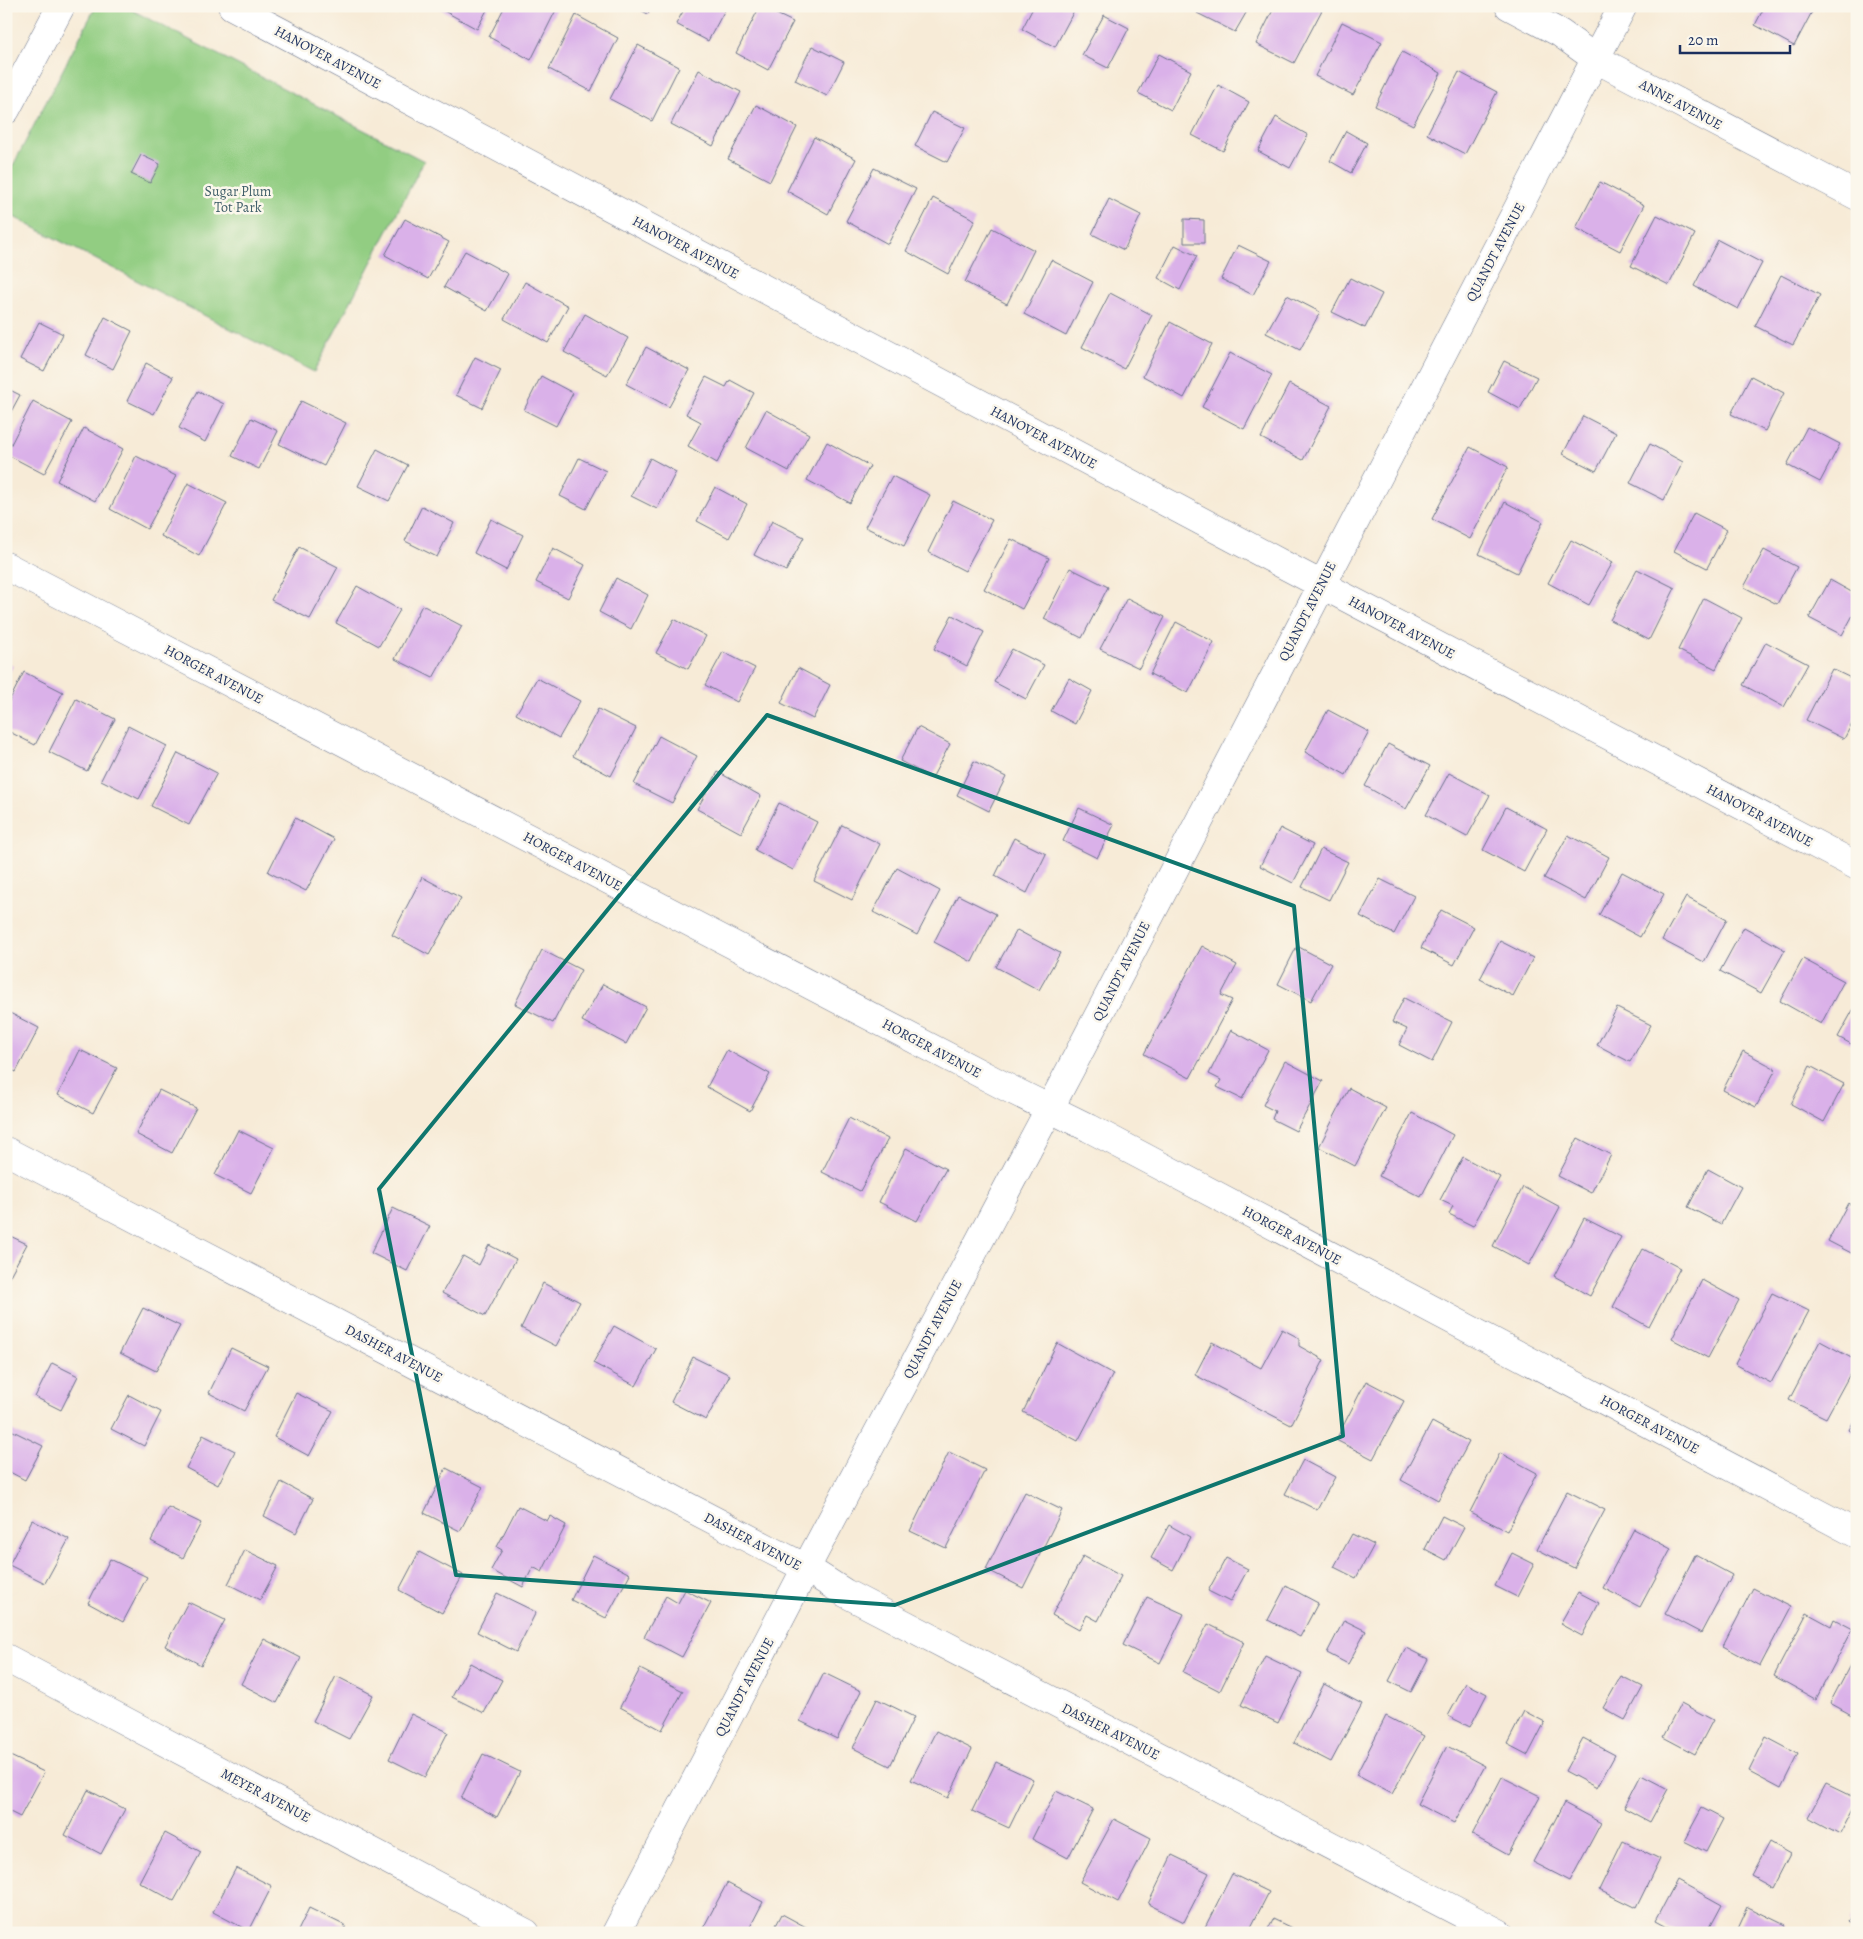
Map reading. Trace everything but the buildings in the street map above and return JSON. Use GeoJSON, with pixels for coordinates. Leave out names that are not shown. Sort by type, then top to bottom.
{"type":"FeatureCollection","features":[{"type":"Feature","properties":{"kind":"street"},"geometry":{"type":"LineString","coordinates":[[6,110],[61,6]]}},
{"type":"Feature","properties":{"kind":"street","name":"HANOVER AVENUE"},"geometry":{"type":"LineString","coordinates":[[232,6],[1857,866]]}},
{"type":"Feature","properties":{"kind":"street","name":"ANNE AVENUE"},"geometry":{"type":"LineString","coordinates":[[1509,6],[1560,33],[1596,59],[1857,196]]}},
{"type":"Feature","properties":{"kind":"street","name":"QUANDT AVENUE"},"geometry":{"type":"LineString","coordinates":[[616,1933],[806,1568],[1050,1108],[1623,6]]}},
{"type":"Feature","properties":{"kind":"street","name":"HORGER AVENUE"},"geometry":{"type":"LineString","coordinates":[[6,566],[1010,1089],[1050,1108],[1857,1534]]}},
{"type":"Feature","properties":{"kind":"street","name":"DASHER AVENUE"},"geometry":{"type":"LineString","coordinates":[[6,1151],[806,1568],[845,1593],[1498,1933]]}},
{"type":"Feature","properties":{"kind":"street","name":"MEYER AVENUE"},"geometry":{"type":"LineString","coordinates":[[6,1658],[526,1933]]}},
{"type":"Feature","properties":{"kind":"highlighted area"},"geometry":{"type":"Polygon","coordinates":[[[767,715],[1294,906],[1343,1436],[895,1605],[456,1575],[379,1189],[767,715]]]}},
{"type":"Feature","properties":{"kind":"green space","name":"Sugar Plum Tot Park"},"geometry":{"type":"Polygon","coordinates":[[[96,6],[124,6],[424,161],[314,372],[6,213],[6,179],[96,6]]]}}]}
